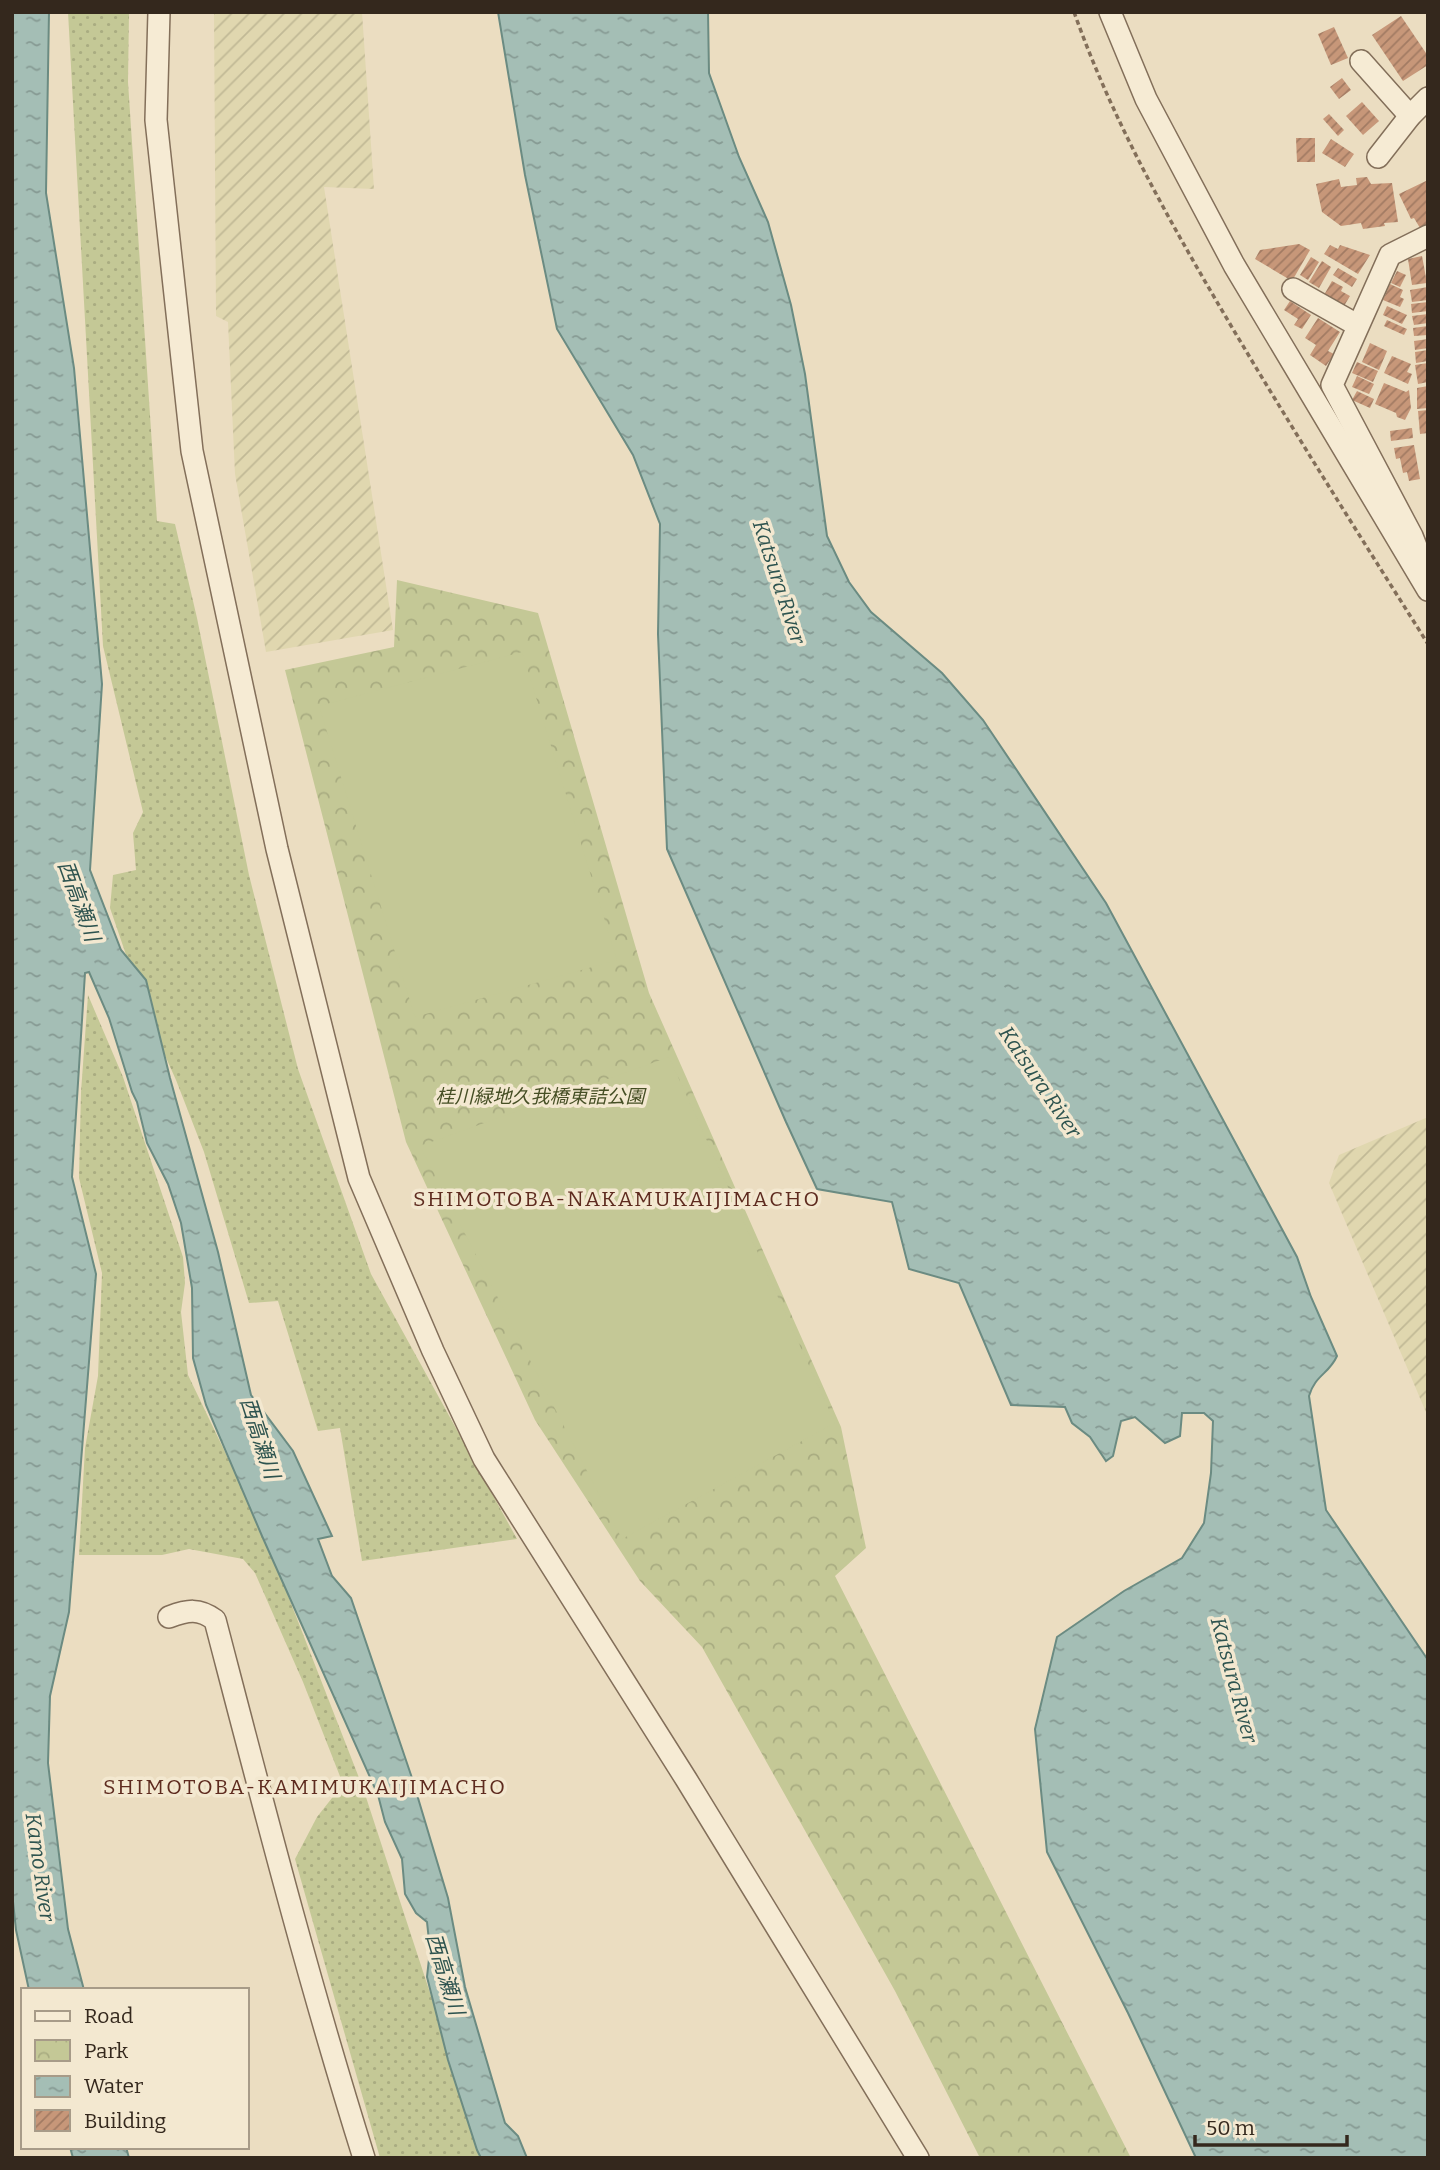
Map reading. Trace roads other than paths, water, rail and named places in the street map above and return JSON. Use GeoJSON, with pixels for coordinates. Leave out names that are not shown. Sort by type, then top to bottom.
{"type":"FeatureCollection","features":[{"type":"Feature","properties":{"kind":"street"},"geometry":{"type":"LineString","coordinates":[[159,12],[156,120],[192,451],[277,849],[359,1178],[433,1351],[484,1459],[686,1779],[918,2158]]}},
{"type":"Feature","properties":{"kind":"street"},"geometry":{"type":"LineString","coordinates":[[1110,12],[1146,99],[1234,265],[1428,590]]}},
{"type":"Feature","properties":{"kind":"street"},"geometry":{"type":"LineString","coordinates":[[1362,61],[1410,116]]}},
{"type":"Feature","properties":{"kind":"street"},"geometry":{"type":"LineString","coordinates":[[1378,157],[1428,98]]}},
{"type":"Feature","properties":{"kind":"street"},"geometry":{"type":"LineString","coordinates":[[1428,236],[1390,255],[1332,385],[1420,536],[1428,579]]}},
{"type":"Feature","properties":{"kind":"street"},"geometry":{"type":"LineString","coordinates":[[1293,289],[1357,326]]}},
{"type":"Feature","properties":{"kind":"street"},"geometry":{"type":"LineString","coordinates":[[169,1617],[194,1610],[203,1611],[215,1620],[275,1851],[337,2073],[364,2158]]}},
{"type":"Feature","properties":{"kind":"water"},"geometry":{"type":"Polygon","coordinates":[[[12,12],[49,12],[46,193],[74,368],[102,684],[90,870],[121,950],[146,980],[218,1252],[251,1395],[293,1451],[332,1536],[318,1539],[332,1576],[351,1598],[412,1778],[448,1898],[465,1987],[505,2123],[518,2136],[527,2158],[481,2158],[477,2150],[448,2060],[427,1977],[430,1950],[427,1922],[416,1913],[405,1894],[402,1859],[385,1822],[378,1795],[206,1405],[193,1358],[192,1288],[181,1223],[168,1184],[147,1143],[137,1102],[109,1018],[89,972],[85,973],[72,1177],[96,1274],[69,1612],[50,1696],[48,1763],[68,1929],[83,1988],[29,1988],[16,1930],[12,1892],[12,12]]]}},
{"type":"Feature","properties":{"kind":"water","name":"Katsura River"},"geometry":{"type":"Polygon","coordinates":[[[498,12],[708,12],[709,73],[739,157],[768,222],[791,305],[805,374],[827,536],[849,582],[871,612],[942,673],[983,720],[1106,903],[1297,1257],[1337,1356],[1315,1383],[1309,1396],[1326,1510],[1428,1660],[1428,2158],[1196,2158],[1128,2013],[1047,1852],[1035,1729],[1057,1637],[1124,1591],[1182,1558],[1204,1523],[1211,1473],[1213,1421],[1204,1413],[1182,1413],[1180,1436],[1165,1443],[1135,1417],[1121,1421],[1113,1456],[1106,1461],[1090,1437],[1072,1423],[1065,1407],[1011,1405],[959,1283],[909,1269],[892,1202],[817,1189],[667,849],[658,634],[660,524],[633,455],[557,329],[525,175],[498,12]]]}},
{"type":"Feature","properties":{"kind":"water"},"geometry":{"type":"Polygon","coordinates":[[[71,2149],[127,2149],[129,2158],[73,2158],[71,2149]]]}},
{"type":"Feature","properties":{"kind":"district","name":"SHIMOTOBA-NAKAMUKAIJIMACHO"},"geometry":{"type":"Point","coordinates":[617,1199]}},
{"type":"Feature","properties":{"kind":"district","name":"SHIMOTOBA-KAMIMUKAIJIMACHO"},"geometry":{"type":"Point","coordinates":[305,1787]}},
{"type":"Feature","properties":{"kind":"water label","name":"西高瀬川"},"geometry":{"type":"Point","coordinates":[79,901]}},
{"type":"Feature","properties":{"kind":"water label","name":"西高瀬川"},"geometry":{"type":"Point","coordinates":[260,1438]}},
{"type":"Feature","properties":{"kind":"water label","name":"Kamo River"},"geometry":{"type":"Point","coordinates":[40,1867]}},
{"type":"Feature","properties":{"kind":"water label","name":"西高瀬川"},"geometry":{"type":"Point","coordinates":[445,1974]}},
{"type":"Feature","properties":{"kind":"park label","name":"桂川緑地久我橋東詰公園"},"geometry":{"type":"Point","coordinates":[540,1096]}}]}
